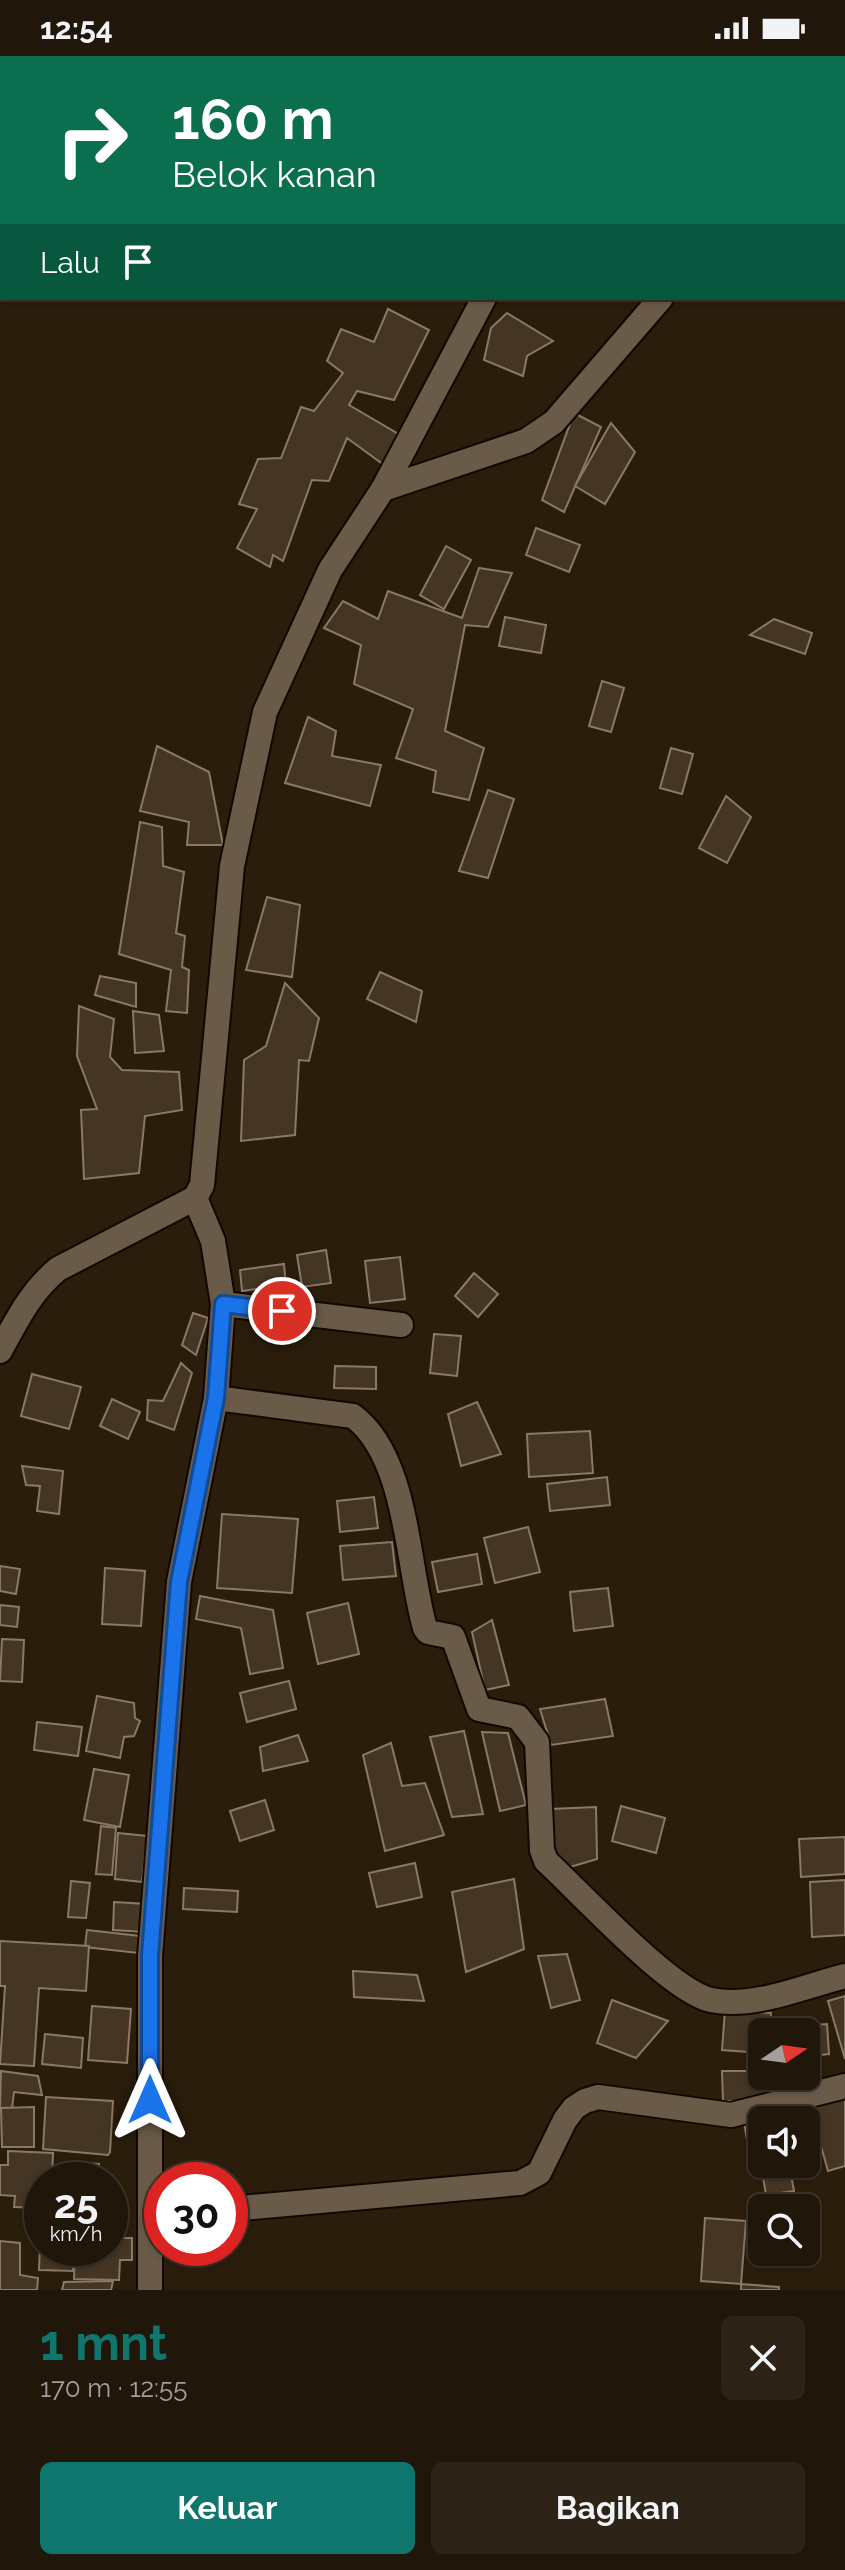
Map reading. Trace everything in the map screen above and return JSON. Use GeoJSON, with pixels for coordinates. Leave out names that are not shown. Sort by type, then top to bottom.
{"type":"FeatureCollection","features":[{"type":"Feature","properties":{"kind":"street"},"geometry":{"type":"LineString","coordinates":[[155,2162],[150,1956],[179,1582],[216,1398],[223,1304],[213,1241],[195,1198],[206,1167],[232,866],[265,712],[330,570],[383,489],[483,300]]}},
{"type":"Feature","properties":{"kind":"street"},"geometry":{"type":"LineString","coordinates":[[383,489],[526,441],[554,422],[659,300]]}},
{"type":"Feature","properties":{"kind":"street"},"geometry":{"type":"LineString","coordinates":[[0,1351],[27,1300],[58,1269],[195,1198]]}},
{"type":"Feature","properties":{"kind":"street"},"geometry":{"type":"LineString","coordinates":[[223,1304],[401,1325]]}},
{"type":"Feature","properties":{"kind":"street"},"geometry":{"type":"LineString","coordinates":[[216,1398],[353,1416],[369,1428],[383,1448],[411,1550],[425,1628],[428,1632],[453,1637],[479,1709],[518,1717],[537,1742],[542,1850],[546,1861],[602,1915],[680,1985],[711,2000],[747,2000],[845,1976]]}},
{"type":"Feature","properties":{"kind":"street"},"geometry":{"type":"LineString","coordinates":[[248,2207],[520,2183],[539,2173],[574,2108],[598,2097],[731,2115],[845,2086]]}},
{"type":"Feature","properties":{"kind":"street"},"geometry":{"type":"LineString","coordinates":[[150,2290],[152,2266]]}},
{"type":"Feature","properties":{"kind":"building"},"geometry":{"type":"Polygon","coordinates":[[[388,309],[429,330],[394,400],[357,391],[349,405],[400,435],[384,465],[347,438],[329,481],[312,480],[283,561],[273,555],[270,567],[237,548],[257,509],[239,504],[258,459],[281,458],[301,407],[314,411],[343,373],[327,361],[341,329],[374,342],[388,309]]]}},
{"type":"Feature","properties":{"kind":"building"},"geometry":{"type":"Polygon","coordinates":[[[507,313],[553,341],[527,356],[523,376],[484,360],[491,328],[507,313]]]}},
{"type":"Feature","properties":{"kind":"building"},"geometry":{"type":"Polygon","coordinates":[[[574,413],[601,427],[564,512],[542,500],[574,413]]]}},
{"type":"Feature","properties":{"kind":"building"},"geometry":{"type":"Polygon","coordinates":[[[611,423],[635,452],[605,504],[575,486],[611,423]]]}},
{"type":"Feature","properties":{"kind":"building"},"geometry":{"type":"Polygon","coordinates":[[[536,528],[580,545],[569,572],[526,555],[536,528]]]}},
{"type":"Feature","properties":{"kind":"building"},"geometry":{"type":"Polygon","coordinates":[[[446,546],[471,560],[444,609],[420,595],[446,546]]]}},
{"type":"Feature","properties":{"kind":"building"},"geometry":{"type":"Polygon","coordinates":[[[479,568],[512,573],[488,627],[465,625],[445,731],[484,748],[469,800],[433,792],[436,771],[396,758],[413,709],[354,684],[361,645],[324,628],[343,601],[378,619],[388,591],[462,618],[479,568]]]}},
{"type":"Feature","properties":{"kind":"building"},"geometry":{"type":"Polygon","coordinates":[[[505,617],[546,625],[541,653],[499,646],[505,617]]]}},
{"type":"Feature","properties":{"kind":"building"},"geometry":{"type":"Polygon","coordinates":[[[774,619],[812,633],[805,654],[750,635],[774,619]]]}},
{"type":"Feature","properties":{"kind":"building"},"geometry":{"type":"Polygon","coordinates":[[[602,681],[624,688],[611,732],[589,726],[602,681]]]}},
{"type":"Feature","properties":{"kind":"building"},"geometry":{"type":"Polygon","coordinates":[[[308,717],[336,731],[332,756],[381,765],[370,806],[285,783],[308,717]]]}},
{"type":"Feature","properties":{"kind":"building"},"geometry":{"type":"Polygon","coordinates":[[[157,746],[209,772],[223,845],[187,845],[189,822],[140,811],[157,746]]]}},
{"type":"Feature","properties":{"kind":"building"},"geometry":{"type":"Polygon","coordinates":[[[671,748],[693,754],[682,794],[660,788],[671,748]]]}},
{"type":"Feature","properties":{"kind":"building"},"geometry":{"type":"Polygon","coordinates":[[[488,790],[514,799],[488,878],[459,871],[488,790]]]}},
{"type":"Feature","properties":{"kind":"building"},"geometry":{"type":"Polygon","coordinates":[[[726,796],[751,817],[727,863],[699,848],[726,796]]]}},
{"type":"Feature","properties":{"kind":"building"},"geometry":{"type":"Polygon","coordinates":[[[140,822],[162,827],[163,866],[184,872],[176,933],[185,936],[182,967],[189,970],[187,1013],[166,1011],[171,970],[119,954],[140,822]]]}},
{"type":"Feature","properties":{"kind":"building"},"geometry":{"type":"Polygon","coordinates":[[[267,897],[300,905],[292,977],[246,970],[267,897]]]}},
{"type":"Feature","properties":{"kind":"building"},"geometry":{"type":"Polygon","coordinates":[[[380,972],[422,991],[416,1022],[367,999],[380,972]]]}},
{"type":"Feature","properties":{"kind":"building"},"geometry":{"type":"Polygon","coordinates":[[[100,976],[136,983],[136,1007],[95,995],[100,976]]]}},
{"type":"Feature","properties":{"kind":"building"},"geometry":{"type":"Polygon","coordinates":[[[285,983],[319,1018],[309,1061],[299,1060],[295,1135],[241,1141],[244,1060],[266,1046],[285,983]]]}},
{"type":"Feature","properties":{"kind":"building"},"geometry":{"type":"Polygon","coordinates":[[[79,1006],[114,1019],[110,1057],[122,1070],[179,1072],[182,1110],[145,1116],[139,1173],[84,1179],[81,1110],[97,1109],[77,1056],[79,1006]]]}},
{"type":"Feature","properties":{"kind":"building"},"geometry":{"type":"Polygon","coordinates":[[[133,1011],[159,1015],[164,1051],[135,1053],[133,1011]]]}},
{"type":"Feature","properties":{"kind":"building"},"geometry":{"type":"Polygon","coordinates":[[[326,1250],[331,1283],[302,1287],[297,1255],[326,1250]]]}},
{"type":"Feature","properties":{"kind":"building"},"geometry":{"type":"Polygon","coordinates":[[[400,1257],[405,1299],[370,1303],[365,1261],[400,1257]]]}},
{"type":"Feature","properties":{"kind":"building"},"geometry":{"type":"Polygon","coordinates":[[[284,1264],[286,1285],[242,1291],[240,1270],[284,1264]]]}},
{"type":"Feature","properties":{"kind":"building"},"geometry":{"type":"Polygon","coordinates":[[[474,1273],[498,1294],[478,1317],[455,1296],[474,1273]]]}},
{"type":"Feature","properties":{"kind":"building"},"geometry":{"type":"Polygon","coordinates":[[[193,1313],[208,1318],[196,1355],[182,1345],[193,1313]]]}},
{"type":"Feature","properties":{"kind":"building"},"geometry":{"type":"Polygon","coordinates":[[[434,1334],[461,1336],[457,1376],[430,1373],[434,1334]]]}},
{"type":"Feature","properties":{"kind":"building"},"geometry":{"type":"Polygon","coordinates":[[[181,1363],[192,1373],[174,1430],[147,1420],[148,1400],[163,1401],[181,1363]]]}},
{"type":"Feature","properties":{"kind":"building"},"geometry":{"type":"Polygon","coordinates":[[[335,1366],[376,1367],[376,1389],[334,1388],[335,1366]]]}},
{"type":"Feature","properties":{"kind":"building"},"geometry":{"type":"Polygon","coordinates":[[[32,1374],[81,1387],[69,1429],[21,1416],[32,1374]]]}},
{"type":"Feature","properties":{"kind":"building"},"geometry":{"type":"Polygon","coordinates":[[[112,1399],[140,1412],[128,1439],[100,1426],[112,1399]]]}},
{"type":"Feature","properties":{"kind":"building"},"geometry":{"type":"Polygon","coordinates":[[[477,1402],[501,1454],[461,1466],[448,1414],[477,1402]]]}},
{"type":"Feature","properties":{"kind":"building"},"geometry":{"type":"Polygon","coordinates":[[[590,1431],[593,1473],[529,1477],[527,1434],[590,1431]]]}},
{"type":"Feature","properties":{"kind":"building"},"geometry":{"type":"Polygon","coordinates":[[[22,1466],[63,1471],[59,1514],[37,1511],[40,1486],[26,1485],[22,1466]]]}},
{"type":"Feature","properties":{"kind":"building"},"geometry":{"type":"Polygon","coordinates":[[[607,1477],[610,1505],[550,1511],[547,1484],[607,1477]]]}},
{"type":"Feature","properties":{"kind":"building"},"geometry":{"type":"Polygon","coordinates":[[[374,1497],[378,1528],[340,1532],[337,1501],[374,1497]]]}},
{"type":"Feature","properties":{"kind":"building"},"geometry":{"type":"Polygon","coordinates":[[[222,1514],[298,1519],[292,1593],[217,1588],[222,1514]]]}},
{"type":"Feature","properties":{"kind":"building"},"geometry":{"type":"Polygon","coordinates":[[[528,1527],[540,1572],[495,1583],[484,1538],[528,1527]]]}},
{"type":"Feature","properties":{"kind":"building"},"geometry":{"type":"Polygon","coordinates":[[[392,1542],[396,1576],[343,1580],[340,1546],[392,1542]]]}},
{"type":"Feature","properties":{"kind":"building"},"geometry":{"type":"Polygon","coordinates":[[[477,1554],[482,1584],[438,1592],[432,1562],[477,1554]]]}},
{"type":"Feature","properties":{"kind":"building"},"geometry":{"type":"Polygon","coordinates":[[[0,1566],[20,1569],[16,1594],[0,1591],[0,1566]]]}},
{"type":"Feature","properties":{"kind":"building"},"geometry":{"type":"Polygon","coordinates":[[[105,1568],[145,1571],[141,1626],[102,1624],[105,1568]]]}},
{"type":"Feature","properties":{"kind":"building"},"geometry":{"type":"Polygon","coordinates":[[[608,1588],[613,1626],[574,1631],[570,1592],[608,1588]]]}},
{"type":"Feature","properties":{"kind":"building"},"geometry":{"type":"Polygon","coordinates":[[[200,1596],[273,1610],[283,1668],[250,1674],[241,1628],[196,1619],[200,1596]]]}},
{"type":"Feature","properties":{"kind":"building"},"geometry":{"type":"Polygon","coordinates":[[[348,1603],[359,1654],[318,1664],[307,1613],[348,1603]]]}},
{"type":"Feature","properties":{"kind":"building"},"geometry":{"type":"Polygon","coordinates":[[[0,1605],[19,1607],[17,1627],[0,1625],[0,1605]]]}},
{"type":"Feature","properties":{"kind":"building"},"geometry":{"type":"Polygon","coordinates":[[[492,1620],[509,1685],[485,1690],[472,1632],[492,1620]]]}},
{"type":"Feature","properties":{"kind":"building"},"geometry":{"type":"Polygon","coordinates":[[[2,1639],[24,1640],[22,1682],[0,1681],[2,1639]]]}},
{"type":"Feature","properties":{"kind":"building"},"geometry":{"type":"Polygon","coordinates":[[[289,1681],[296,1709],[247,1722],[240,1693],[289,1681]]]}},
{"type":"Feature","properties":{"kind":"building"},"geometry":{"type":"Polygon","coordinates":[[[97,1696],[134,1703],[135,1718],[140,1721],[134,1736],[124,1737],[120,1758],[86,1751],[97,1696]]]}},
{"type":"Feature","properties":{"kind":"building"},"geometry":{"type":"Polygon","coordinates":[[[605,1699],[613,1736],[551,1745],[540,1709],[605,1699]]]}},
{"type":"Feature","properties":{"kind":"building"},"geometry":{"type":"Polygon","coordinates":[[[37,1722],[82,1727],[78,1756],[34,1750],[37,1722]]]}},
{"type":"Feature","properties":{"kind":"building"},"geometry":{"type":"Polygon","coordinates":[[[464,1731],[483,1814],[452,1817],[430,1737],[464,1731]]]}},
{"type":"Feature","properties":{"kind":"building"},"geometry":{"type":"Polygon","coordinates":[[[482,1732],[508,1733],[526,1805],[500,1811],[482,1732]]]}},
{"type":"Feature","properties":{"kind":"building"},"geometry":{"type":"Polygon","coordinates":[[[298,1735],[308,1761],[263,1771],[260,1747],[298,1735]]]}},
{"type":"Feature","properties":{"kind":"building"},"geometry":{"type":"Polygon","coordinates":[[[391,1743],[402,1786],[425,1783],[444,1835],[385,1851],[363,1755],[391,1743]]]}},
{"type":"Feature","properties":{"kind":"building"},"geometry":{"type":"Polygon","coordinates":[[[94,1769],[129,1775],[120,1827],[84,1820],[94,1769]]]}},
{"type":"Feature","properties":{"kind":"building"},"geometry":{"type":"Polygon","coordinates":[[[265,1800],[274,1830],[240,1841],[230,1811],[265,1800]]]}},
{"type":"Feature","properties":{"kind":"building"},"geometry":{"type":"Polygon","coordinates":[[[621,1806],[665,1818],[656,1853],[612,1841],[621,1806]]]}},
{"type":"Feature","properties":{"kind":"building"},"geometry":{"type":"Polygon","coordinates":[[[596,1807],[597,1859],[557,1871],[550,1809],[596,1807]]]}},
{"type":"Feature","properties":{"kind":"building"},"geometry":{"type":"Polygon","coordinates":[[[101,1826],[116,1828],[112,1875],[96,1874],[101,1826]]]}},
{"type":"Feature","properties":{"kind":"building"},"geometry":{"type":"Polygon","coordinates":[[[118,1833],[147,1836],[142,1882],[115,1879],[118,1833]]]}},
{"type":"Feature","properties":{"kind":"building"},"geometry":{"type":"Polygon","coordinates":[[[845,1837],[845,1874],[801,1877],[799,1839],[845,1837]]]}},
{"type":"Feature","properties":{"kind":"building"},"geometry":{"type":"Polygon","coordinates":[[[415,1863],[422,1897],[377,1907],[369,1873],[415,1863]]]}},
{"type":"Feature","properties":{"kind":"building"},"geometry":{"type":"Polygon","coordinates":[[[514,1879],[524,1949],[466,1972],[452,1892],[514,1879]]]}},
{"type":"Feature","properties":{"kind":"building"},"geometry":{"type":"Polygon","coordinates":[[[845,1880],[845,1935],[812,1937],[810,1882],[845,1880]]]}},
{"type":"Feature","properties":{"kind":"building"},"geometry":{"type":"Polygon","coordinates":[[[71,1881],[90,1883],[86,1918],[68,1917],[71,1881]]]}},
{"type":"Feature","properties":{"kind":"building"},"geometry":{"type":"Polygon","coordinates":[[[184,1888],[238,1891],[237,1912],[183,1909],[184,1888]]]}},
{"type":"Feature","properties":{"kind":"building"},"geometry":{"type":"Polygon","coordinates":[[[114,1902],[146,1904],[145,1932],[113,1930],[114,1902]]]}},
{"type":"Feature","properties":{"kind":"building"},"geometry":{"type":"Polygon","coordinates":[[[87,1930],[140,1936],[138,1953],[85,1947],[87,1930]]]}},
{"type":"Feature","properties":{"kind":"building"},"geometry":{"type":"Polygon","coordinates":[[[0,1941],[89,1946],[86,1991],[39,1988],[34,2066],[0,2064],[5,1986],[0,1986],[0,1941]]]}},
{"type":"Feature","properties":{"kind":"building"},"geometry":{"type":"Polygon","coordinates":[[[567,1954],[580,2000],[551,2008],[538,1956],[567,1954]]]}},
{"type":"Feature","properties":{"kind":"building"},"geometry":{"type":"Polygon","coordinates":[[[353,1971],[417,1975],[424,2001],[354,1997],[353,1971]]]}},
{"type":"Feature","properties":{"kind":"building"},"geometry":{"type":"Polygon","coordinates":[[[845,1996],[845,2059],[828,2001],[845,1996]]]}},
{"type":"Feature","properties":{"kind":"building"},"geometry":{"type":"Polygon","coordinates":[[[612,2000],[668,2021],[636,2058],[597,2043],[612,2000]]]}},
{"type":"Feature","properties":{"kind":"building"},"geometry":{"type":"Polygon","coordinates":[[[92,2006],[131,2009],[127,2063],[88,2060],[92,2006]]]}},
{"type":"Feature","properties":{"kind":"building"},"geometry":{"type":"Polygon","coordinates":[[[725,2010],[771,2013],[770,2018],[748,2018],[748,2052],[722,2050],[725,2010]]]}},
{"type":"Feature","properties":{"kind":"building"},"geometry":{"type":"Polygon","coordinates":[[[827,2024],[829,2054],[820,2055],[820,2025],[827,2024]]]}},
{"type":"Feature","properties":{"kind":"building"},"geometry":{"type":"Polygon","coordinates":[[[45,2034],[83,2038],[81,2068],[42,2064],[45,2034]]]}},
{"type":"Feature","properties":{"kind":"building"},"geometry":{"type":"Polygon","coordinates":[[[1,2071],[38,2076],[42,2095],[14,2092],[12,2109],[0,2108],[1,2071]]]}},
{"type":"Feature","properties":{"kind":"building"},"geometry":{"type":"Polygon","coordinates":[[[722,2071],[748,2071],[748,2090],[769,2090],[769,2101],[723,2101],[722,2071]]]}},
{"type":"Feature","properties":{"kind":"building"},"geometry":{"type":"Polygon","coordinates":[[[845,2093],[845,2166],[828,2171],[820,2142],[820,2106],[810,2106],[809,2103],[845,2093]]]}},
{"type":"Feature","properties":{"kind":"building"},"geometry":{"type":"Polygon","coordinates":[[[46,2097],[113,2101],[108,2155],[43,2149],[46,2097]]]}},
{"type":"Feature","properties":{"kind":"building"},"geometry":{"type":"Polygon","coordinates":[[[34,2107],[34,2147],[2,2147],[1,2108],[34,2107]]]}},
{"type":"Feature","properties":{"kind":"building"},"geometry":{"type":"Polygon","coordinates":[[[748,2121],[748,2146],[744,2122],[748,2121]]]}},
{"type":"Feature","properties":{"kind":"building"},"geometry":{"type":"Polygon","coordinates":[[[8,2151],[53,2153],[53,2162],[24,2162],[24,2207],[14,2207],[15,2196],[0,2195],[0,2165],[8,2165],[8,2151]]]}},
{"type":"Feature","properties":{"kind":"building"},"geometry":{"type":"Polygon","coordinates":[[[763,2178],[792,2178],[794,2191],[766,2194],[763,2178]]]}},
{"type":"Feature","properties":{"kind":"building"},"geometry":{"type":"Polygon","coordinates":[[[705,2218],[746,2221],[741,2284],[701,2281],[705,2218]]]}},
{"type":"Feature","properties":{"kind":"building"},"geometry":{"type":"Polygon","coordinates":[[[128,2238],[132,2238],[132,2260],[128,2260],[128,2238]]]}},
{"type":"Feature","properties":{"kind":"building"},"geometry":{"type":"Polygon","coordinates":[[[0,2241],[20,2243],[20,2275],[38,2278],[37,2290],[0,2290],[0,2241]]]}},
{"type":"Feature","properties":{"kind":"building"},"geometry":{"type":"Polygon","coordinates":[[[39,2266],[73,2266],[73,2271],[39,2270],[39,2266]]]}},
{"type":"Feature","properties":{"kind":"building"},"geometry":{"type":"Polygon","coordinates":[[[74,2266],[120,2266],[119,2280],[74,2279],[74,2266]]]}},
{"type":"Feature","properties":{"kind":"building"},"geometry":{"type":"Polygon","coordinates":[[[113,2281],[111,2290],[62,2290],[64,2282],[113,2281]]]}},
{"type":"Feature","properties":{"kind":"building"},"geometry":{"type":"Polygon","coordinates":[[[741,2284],[779,2287],[779,2290],[741,2290],[741,2284]]]}},
{"type":"Feature","properties":{"kind":"route"},"geometry":{"type":"LineString","coordinates":[[150,2100],[150,1956],[179,1582],[216,1398],[223,1304],[282,1311]]}}]}
